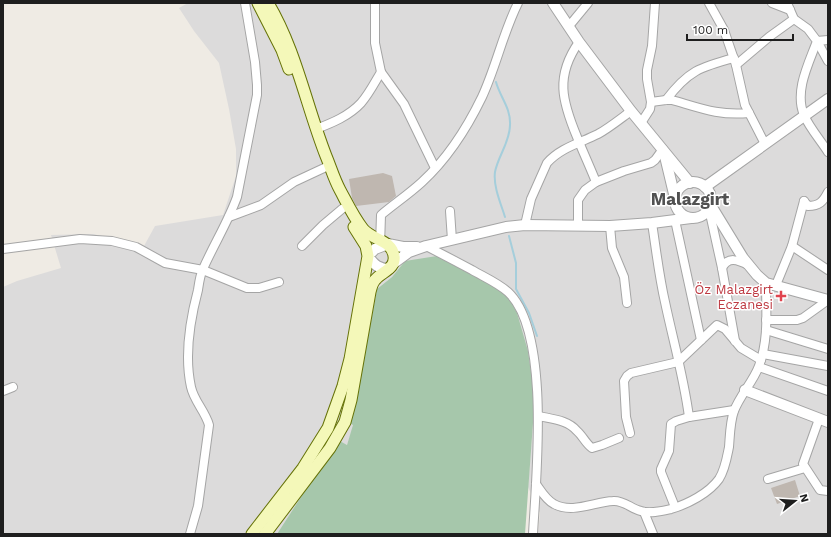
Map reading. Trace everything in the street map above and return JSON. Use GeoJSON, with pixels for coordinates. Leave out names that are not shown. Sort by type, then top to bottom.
{"type":"FeatureCollection","features":[{"type":"Feature","properties":{"kind":"main road"},"geometry":{"type":"LineString","coordinates":[[252,534],[303,468],[328,428],[343,386],[350,359],[368,256],[366,246],[342,209],[324,168],[282,50],[258,3]]}},
{"type":"Feature","properties":{"kind":"main road"},"geometry":{"type":"LineString","coordinates":[[264,534],[330,448],[345,422],[351,400],[370,292],[374,280],[392,266],[395,257],[393,250],[364,230],[337,185],[316,129],[289,46],[279,22],[268,3]]}},
{"type":"Feature","properties":{"kind":"street"},"geometry":{"type":"LineString","coordinates":[[190,534],[198,506],[209,431],[208,420],[193,393],[188,366],[188,347],[202,270],[229,217],[237,197],[257,90],[257,74],[245,3]]}},
{"type":"Feature","properties":{"kind":"street"},"geometry":{"type":"LineString","coordinates":[[375,3],[375,43],[381,72],[404,104],[435,168]]}},
{"type":"Feature","properties":{"kind":"street"},"geometry":{"type":"LineString","coordinates":[[383,244],[381,215],[421,182],[440,163],[466,126],[482,97],[511,16],[518,3]]}},
{"type":"Feature","properties":{"kind":"street"},"geometry":{"type":"LineString","coordinates":[[553,3],[579,42],[631,111],[690,183]]}},
{"type":"Feature","properties":{"kind":"street"},"geometry":{"type":"LineString","coordinates":[[569,26],[588,3]]}},
{"type":"Feature","properties":{"kind":"street"},"geometry":{"type":"LineString","coordinates":[[641,123],[650,109],[651,102],[647,70],[652,46],[656,3]]}},
{"type":"Feature","properties":{"kind":"street"},"geometry":{"type":"LineString","coordinates":[[709,3],[724,30],[735,62],[742,93],[749,113],[765,144]]}},
{"type":"Feature","properties":{"kind":"street"},"geometry":{"type":"LineString","coordinates":[[772,3],[789,7],[794,19],[808,29],[817,41],[828,61]]}},
{"type":"Feature","properties":{"kind":"street"},"geometry":{"type":"LineString","coordinates":[[666,100],[676,86],[694,72],[735,62],[794,19]]}},
{"type":"Feature","properties":{"kind":"street"},"geometry":{"type":"LineString","coordinates":[[817,41],[828,40]]}},
{"type":"Feature","properties":{"kind":"street"},"geometry":{"type":"LineString","coordinates":[[817,41],[803,83],[801,102],[804,116],[828,152]]}},
{"type":"Feature","properties":{"kind":"street"},"geometry":{"type":"LineString","coordinates":[[579,42],[572,52],[567,66],[564,78],[563,97],[567,115],[596,182]]}},
{"type":"Feature","properties":{"kind":"street"},"geometry":{"type":"LineString","coordinates":[[316,129],[342,118],[355,109],[367,95],[381,72]]}},
{"type":"Feature","properties":{"kind":"street"},"geometry":{"type":"LineString","coordinates":[[704,187],[828,99]]}},
{"type":"Feature","properties":{"kind":"street"},"geometry":{"type":"LineString","coordinates":[[651,102],[666,100],[678,102],[709,112],[722,114],[749,113]]}},
{"type":"Feature","properties":{"kind":"street"},"geometry":{"type":"LineString","coordinates":[[525,225],[530,199],[547,163],[556,155],[579,142],[598,134],[631,111]]}},
{"type":"Feature","properties":{"kind":"street"},"geometry":{"type":"LineString","coordinates":[[578,226],[579,197],[589,186],[624,171],[651,163],[656,160],[663,149]]}},
{"type":"Feature","properties":{"kind":"street"},"geometry":{"type":"LineString","coordinates":[[663,149],[675,198],[677,209],[675,220],[701,340]]}},
{"type":"Feature","properties":{"kind":"street"},"geometry":{"type":"LineString","coordinates":[[229,217],[261,205],[294,182],[324,168]]}},
{"type":"Feature","properties":{"kind":"street"},"geometry":{"type":"LineString","coordinates":[[675,198],[680,188],[690,183],[700,184],[708,192],[709,206],[736,342]]}},
{"type":"Feature","properties":{"kind":"street"},"geometry":{"type":"LineString","coordinates":[[536,484],[548,500],[560,506],[571,508],[615,501],[644,512],[663,511],[694,499],[704,493],[719,479],[725,464],[734,410],[761,360],[771,284],[792,246],[804,201],[808,206],[820,204],[823,202],[828,192]]}},
{"type":"Feature","properties":{"kind":"street"},"geometry":{"type":"LineString","coordinates":[[534,534],[539,416],[532,345],[519,306],[508,293],[493,281],[426,246],[403,248],[383,244],[371,252],[368,256],[374,264],[382,269],[392,266],[409,252],[426,246],[506,227],[525,225],[610,226],[652,223],[701,216],[709,206]]}},
{"type":"Feature","properties":{"kind":"street"},"geometry":{"type":"LineString","coordinates":[[709,206],[748,265],[757,275],[771,284],[828,300]]}},
{"type":"Feature","properties":{"kind":"street"},"geometry":{"type":"LineString","coordinates":[[302,246],[323,224],[342,209]]}},
{"type":"Feature","properties":{"kind":"street"},"geometry":{"type":"LineString","coordinates":[[677,209],[685,217],[691,218]]}},
{"type":"Feature","properties":{"kind":"street"},"geometry":{"type":"LineString","coordinates":[[450,211],[452,240]]}},
{"type":"Feature","properties":{"kind":"street"},"geometry":{"type":"LineString","coordinates":[[652,223],[659,271],[678,362],[684,382],[689,416]]}},
{"type":"Feature","properties":{"kind":"street"},"geometry":{"type":"LineString","coordinates":[[610,226],[612,248],[624,277],[627,303]]}},
{"type":"Feature","properties":{"kind":"street"},"geometry":{"type":"LineString","coordinates":[[3,249],[80,239],[112,241],[136,247],[165,263],[202,270],[247,288],[260,288],[279,282]]}},
{"type":"Feature","properties":{"kind":"street"},"geometry":{"type":"LineString","coordinates":[[792,246],[828,270]]}},
{"type":"Feature","properties":{"kind":"street"},"geometry":{"type":"LineString","coordinates":[[722,268],[729,260],[734,259],[748,265]]}},
{"type":"Feature","properties":{"kind":"street"},"geometry":{"type":"LineString","coordinates":[[766,320],[797,320],[803,318],[828,300]]}},
{"type":"Feature","properties":{"kind":"street"},"geometry":{"type":"LineString","coordinates":[[630,433],[626,417],[624,378],[631,373],[678,362],[717,325],[725,330],[741,348],[761,360],[828,391]]}},
{"type":"Feature","properties":{"kind":"street"},"geometry":{"type":"LineString","coordinates":[[725,330],[733,326]]}},
{"type":"Feature","properties":{"kind":"street"},"geometry":{"type":"LineString","coordinates":[[766,330],[828,349]]}},
{"type":"Feature","properties":{"kind":"street"},"geometry":{"type":"LineString","coordinates":[[761,360],[828,366]]}},
{"type":"Feature","properties":{"kind":"street"},"geometry":{"type":"LineString","coordinates":[[3,391],[13,387]]}},
{"type":"Feature","properties":{"kind":"street"},"geometry":{"type":"LineString","coordinates":[[745,390],[824,420],[803,464],[820,490],[828,491]]}},
{"type":"Feature","properties":{"kind":"street"},"geometry":{"type":"LineString","coordinates":[[675,507],[661,472],[670,451],[671,424],[689,416],[734,410]]}},
{"type":"Feature","properties":{"kind":"street"},"geometry":{"type":"LineString","coordinates":[[539,416],[573,426],[592,448],[602,446],[619,438]]}},
{"type":"Feature","properties":{"kind":"street"},"geometry":{"type":"LineString","coordinates":[[768,480],[806,468]]}},
{"type":"Feature","properties":{"kind":"street"},"geometry":{"type":"LineString","coordinates":[[644,512],[653,534]]}},
{"type":"Feature","properties":{"kind":"shaded area"},"geometry":{"type":"Polygon","coordinates":[[[188,3],[828,3],[828,534],[538,534],[540,513],[528,487],[534,393],[405,261],[392,277],[377,289],[361,375],[344,420],[354,425],[347,445],[338,441],[277,534],[3,534],[3,287],[17,281],[61,268],[51,235],[93,234],[144,246],[155,226],[223,215],[236,176],[236,149],[219,63],[194,31],[179,8],[188,3]]]}},
{"type":"Feature","properties":{"kind":"green space"},"geometry":{"type":"Polygon","coordinates":[[[437,256],[490,283],[510,299],[517,313],[528,351],[534,393],[525,534],[277,534],[338,440],[347,445],[353,425],[344,420],[361,375],[377,289],[392,277],[405,261],[437,256]]]}},
{"type":"Feature","properties":{"kind":"building"},"geometry":{"type":"Polygon","coordinates":[[[383,173],[392,176],[396,196],[389,202],[356,206],[352,198],[349,179],[383,173]]]}},
{"type":"Feature","properties":{"kind":"building"},"geometry":{"type":"Polygon","coordinates":[[[795,480],[800,496],[777,504],[771,488],[795,480]]]}},
{"type":"Feature","properties":{"kind":"waterway"},"geometry":{"type":"LineString","coordinates":[[496,82],[510,119],[508,137],[495,172],[495,183],[505,217]]}},
{"type":"Feature","properties":{"kind":"waterway"},"geometry":{"type":"LineString","coordinates":[[509,236],[516,263],[516,289],[529,313],[537,336]]}},
{"type":"Feature","properties":{"kind":"place","name":"Öz Malazgirt Eczanesi"},"geometry":{"type":"Point","coordinates":[781,296]}},
{"type":"Feature","properties":{"kind":"district","name":"Malazgirt"},"geometry":{"type":"Point","coordinates":[690,199]}}]}
